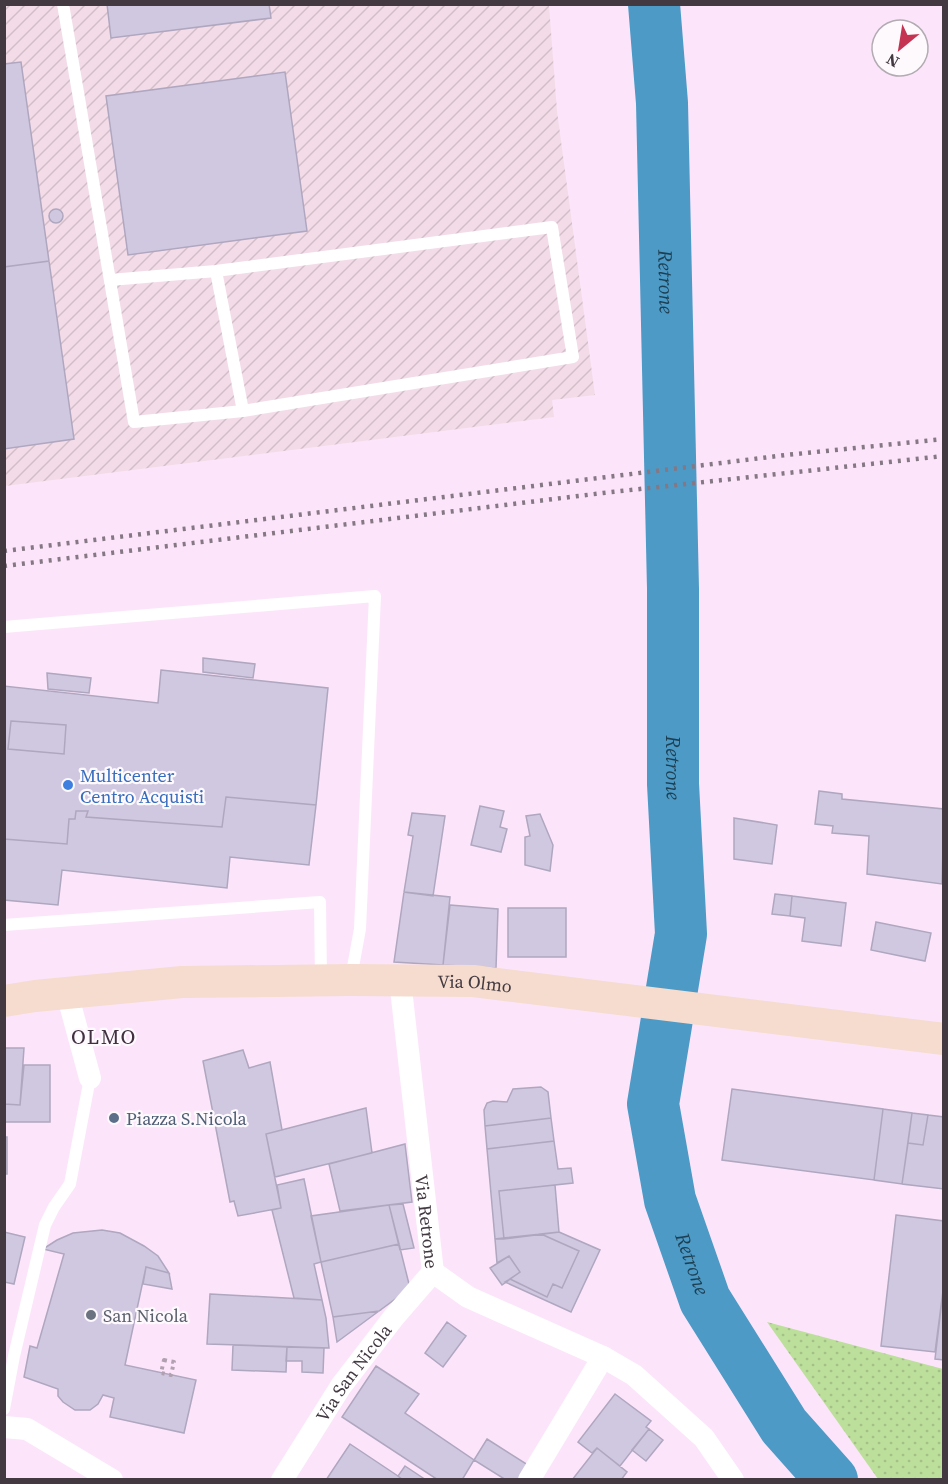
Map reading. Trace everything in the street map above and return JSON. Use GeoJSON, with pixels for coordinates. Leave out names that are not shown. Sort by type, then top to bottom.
{"type":"FeatureCollection","features":[{"type":"Feature","properties":{"kind":"main road","name":"Via Olmo"},"geometry":{"type":"LineString","coordinates":[[4,1001],[182,982],[473,981],[944,1039]]}},
{"type":"Feature","properties":{"kind":"street","name":"Via Retrone"},"geometry":{"type":"LineString","coordinates":[[400,980],[433,1272],[468,1297],[603,1357],[634,1375],[704,1438],[733,1479]]}},
{"type":"Feature","properties":{"kind":"street"},"geometry":{"type":"LineString","coordinates":[[67,993],[90,1078]]}},
{"type":"Feature","properties":{"kind":"street","name":"Via San Nicola"},"geometry":{"type":"LineString","coordinates":[[282,1479],[341,1386],[394,1317],[433,1272]]}},
{"type":"Feature","properties":{"kind":"street"},"geometry":{"type":"LineString","coordinates":[[529,1479],[603,1357]]}},
{"type":"Feature","properties":{"kind":"street"},"geometry":{"type":"LineString","coordinates":[[4,1427],[27,1429],[112,1479]]}},
{"type":"Feature","properties":{"kind":"lane"},"geometry":{"type":"LineString","coordinates":[[63,4],[134,422],[243,411],[573,357],[552,227],[216,271],[110,280]]}},
{"type":"Feature","properties":{"kind":"lane"},"geometry":{"type":"LineString","coordinates":[[216,271],[243,411]]}},
{"type":"Feature","properties":{"kind":"lane"},"geometry":{"type":"LineString","coordinates":[[4,627],[375,596],[360,930],[336,980]]}},
{"type":"Feature","properties":{"kind":"lane"},"geometry":{"type":"LineString","coordinates":[[4,925],[320,902],[336,980]]}},
{"type":"Feature","properties":{"kind":"lane"},"geometry":{"type":"LineString","coordinates":[[4,1409],[45,1225],[54,1207],[70,1185],[90,1078]]}},
{"type":"Feature","properties":{"kind":"shaded area"},"geometry":{"type":"Polygon","coordinates":[[[4,5],[549,5],[557,111],[595,395],[552,400],[554,417],[5,486],[4,5]]]}},
{"type":"Feature","properties":{"kind":"green space"},"geometry":{"type":"Polygon","coordinates":[[[767,1322],[943,1369],[943,1479],[878,1479],[767,1322]]]}},
{"type":"Feature","properties":{"kind":"building"},"geometry":{"type":"Polygon","coordinates":[[[107,4],[269,4],[271,18],[111,38],[107,4]]]}},
{"type":"Feature","properties":{"kind":"building"},"geometry":{"type":"Polygon","coordinates":[[[21,62],[49,261],[4,267],[4,64],[21,62]]]}},
{"type":"Feature","properties":{"kind":"building"},"geometry":{"type":"Polygon","coordinates":[[[285,72],[307,231],[128,255],[106,96],[285,72]]]}},
{"type":"Feature","properties":{"kind":"building"},"geometry":{"type":"Polygon","coordinates":[[[53,209],[59,209],[63,216],[59,223],[53,223],[49,219],[49,213],[53,209]]]}},
{"type":"Feature","properties":{"kind":"building"},"geometry":{"type":"Polygon","coordinates":[[[49,261],[74,439],[4,449],[4,267],[49,261]]]}},
{"type":"Feature","properties":{"kind":"building"},"geometry":{"type":"Polygon","coordinates":[[[203,658],[255,664],[253,678],[203,672],[203,658]]]}},
{"type":"Feature","properties":{"kind":"building"},"geometry":{"type":"Polygon","coordinates":[[[161,670],[328,688],[316,805],[226,797],[222,827],[86,817],[88,811],[76,811],[75,819],[69,819],[67,844],[4,839],[4,686],[158,703],[161,670]]]}},
{"type":"Feature","properties":{"kind":"building"},"geometry":{"type":"Polygon","coordinates":[[[47,673],[91,678],[89,693],[48,689],[47,673]]]}},
{"type":"Feature","properties":{"kind":"building"},"geometry":{"type":"Polygon","coordinates":[[[11,721],[66,725],[64,754],[8,749],[11,721]]]}},
{"type":"Feature","properties":{"kind":"building"},"geometry":{"type":"Polygon","coordinates":[[[819,791],[842,794],[842,799],[944,809],[942,884],[867,874],[869,836],[832,833],[833,826],[815,824],[819,791]]]}},
{"type":"Feature","properties":{"kind":"building"},"geometry":{"type":"Polygon","coordinates":[[[226,797],[316,805],[309,865],[230,857],[227,888],[62,870],[58,905],[4,900],[4,839],[67,844],[69,819],[75,819],[76,811],[88,811],[86,817],[222,827],[226,797]]]}},
{"type":"Feature","properties":{"kind":"building"},"geometry":{"type":"Polygon","coordinates":[[[480,806],[504,811],[500,827],[507,829],[501,852],[471,845],[480,806]]]}},
{"type":"Feature","properties":{"kind":"building"},"geometry":{"type":"Polygon","coordinates":[[[412,813],[445,816],[433,896],[404,892],[413,836],[408,835],[412,813]]]}},
{"type":"Feature","properties":{"kind":"building"},"geometry":{"type":"Polygon","coordinates":[[[540,814],[553,845],[550,871],[525,865],[525,837],[530,836],[526,816],[540,814]]]}},
{"type":"Feature","properties":{"kind":"building"},"geometry":{"type":"Polygon","coordinates":[[[734,818],[777,825],[772,864],[734,859],[734,818]]]}},
{"type":"Feature","properties":{"kind":"building"},"geometry":{"type":"Polygon","coordinates":[[[404,892],[450,897],[443,965],[394,962],[404,892]]]}},
{"type":"Feature","properties":{"kind":"building"},"geometry":{"type":"Polygon","coordinates":[[[775,894],[792,896],[790,916],[772,914],[775,894]]]}},
{"type":"Feature","properties":{"kind":"building"},"geometry":{"type":"Polygon","coordinates":[[[792,896],[846,903],[841,946],[802,941],[805,918],[790,916],[792,896]]]}},
{"type":"Feature","properties":{"kind":"building"},"geometry":{"type":"Polygon","coordinates":[[[450,905],[498,909],[496,968],[443,965],[450,905]]]}},
{"type":"Feature","properties":{"kind":"building"},"geometry":{"type":"Polygon","coordinates":[[[508,908],[566,908],[566,957],[508,957],[508,908]]]}},
{"type":"Feature","properties":{"kind":"building"},"geometry":{"type":"Polygon","coordinates":[[[876,922],[931,933],[925,961],[871,950],[876,922]]]}},
{"type":"Feature","properties":{"kind":"building"},"geometry":{"type":"Polygon","coordinates":[[[4,1048],[24,1048],[20,1105],[4,1104],[4,1048]]]}},
{"type":"Feature","properties":{"kind":"building"},"geometry":{"type":"Polygon","coordinates":[[[243,1050],[249,1068],[270,1062],[282,1130],[266,1134],[281,1208],[238,1216],[234,1201],[230,1202],[203,1061],[243,1050]]]}},
{"type":"Feature","properties":{"kind":"building"},"geometry":{"type":"Polygon","coordinates":[[[24,1065],[50,1065],[50,1122],[4,1122],[4,1104],[20,1105],[24,1065]]]}},
{"type":"Feature","properties":{"kind":"building"},"geometry":{"type":"Polygon","coordinates":[[[541,1087],[548,1092],[551,1118],[485,1126],[484,1110],[487,1103],[507,1102],[513,1089],[541,1087]]]}},
{"type":"Feature","properties":{"kind":"building"},"geometry":{"type":"Polygon","coordinates":[[[732,1089],[883,1109],[874,1180],[722,1160],[732,1089]]]}},
{"type":"Feature","properties":{"kind":"building"},"geometry":{"type":"Polygon","coordinates":[[[366,1108],[372,1153],[275,1177],[266,1134],[366,1108]]]}},
{"type":"Feature","properties":{"kind":"building"},"geometry":{"type":"Polygon","coordinates":[[[883,1109],[912,1113],[902,1184],[874,1180],[883,1109]]]}},
{"type":"Feature","properties":{"kind":"building"},"geometry":{"type":"Polygon","coordinates":[[[912,1113],[928,1115],[923,1145],[908,1143],[912,1113]]]}},
{"type":"Feature","properties":{"kind":"building"},"geometry":{"type":"Polygon","coordinates":[[[928,1115],[944,1117],[944,1189],[902,1184],[908,1143],[923,1145],[928,1115]]]}},
{"type":"Feature","properties":{"kind":"building"},"geometry":{"type":"Polygon","coordinates":[[[551,1118],[554,1141],[487,1149],[485,1126],[551,1118]]]}},
{"type":"Feature","properties":{"kind":"building"},"geometry":{"type":"Polygon","coordinates":[[[4,1137],[7,1137],[7,1174],[4,1174],[4,1137]]]}},
{"type":"Feature","properties":{"kind":"building"},"geometry":{"type":"Polygon","coordinates":[[[554,1141],[558,1169],[571,1168],[573,1183],[499,1191],[504,1239],[495,1239],[487,1149],[554,1141]]]}},
{"type":"Feature","properties":{"kind":"building"},"geometry":{"type":"Polygon","coordinates":[[[405,1144],[412,1202],[340,1211],[329,1164],[405,1144]]]}},
{"type":"Feature","properties":{"kind":"building"},"geometry":{"type":"Polygon","coordinates":[[[304,1179],[321,1262],[314,1264],[322,1300],[294,1298],[272,1210],[281,1208],[277,1185],[304,1179]]]}},
{"type":"Feature","properties":{"kind":"building"},"geometry":{"type":"Polygon","coordinates":[[[555,1185],[559,1232],[504,1239],[499,1191],[555,1185]]]}},
{"type":"Feature","properties":{"kind":"building"},"geometry":{"type":"Polygon","coordinates":[[[403,1204],[414,1248],[400,1250],[389,1205],[403,1204]]]}},
{"type":"Feature","properties":{"kind":"building"},"geometry":{"type":"Polygon","coordinates":[[[389,1205],[399,1244],[321,1262],[311,1216],[389,1205]]]}},
{"type":"Feature","properties":{"kind":"building"},"geometry":{"type":"Polygon","coordinates":[[[896,1215],[944,1221],[944,1283],[935,1352],[881,1346],[896,1215]]]}},
{"type":"Feature","properties":{"kind":"building","name":"San Nicola"},"geometry":{"type":"Polygon","coordinates":[[[102,1230],[120,1233],[144,1246],[158,1256],[169,1273],[146,1267],[125,1365],[196,1380],[184,1433],[110,1417],[114,1398],[103,1395],[98,1404],[90,1410],[75,1410],[58,1396],[58,1389],[24,1377],[30,1346],[37,1348],[64,1254],[43,1249],[73,1233],[102,1230]]]}},
{"type":"Feature","properties":{"kind":"building"},"geometry":{"type":"Polygon","coordinates":[[[4,1232],[25,1237],[14,1284],[4,1282],[4,1232]]]}},
{"type":"Feature","properties":{"kind":"building"},"geometry":{"type":"Polygon","coordinates":[[[559,1232],[600,1250],[571,1312],[505,1282],[510,1279],[547,1297],[553,1284],[562,1288],[579,1251],[541,1234],[559,1232]]]}},
{"type":"Feature","properties":{"kind":"building"},"geometry":{"type":"Polygon","coordinates":[[[541,1234],[579,1251],[562,1288],[553,1284],[547,1297],[510,1279],[520,1272],[509,1256],[497,1263],[495,1239],[541,1234]]]}},
{"type":"Feature","properties":{"kind":"building"},"geometry":{"type":"Polygon","coordinates":[[[399,1244],[410,1288],[379,1311],[333,1317],[321,1262],[399,1244]]]}},
{"type":"Feature","properties":{"kind":"building"},"geometry":{"type":"Polygon","coordinates":[[[509,1256],[520,1272],[502,1285],[490,1268],[509,1256]]]}},
{"type":"Feature","properties":{"kind":"building"},"geometry":{"type":"Polygon","coordinates":[[[146,1267],[169,1273],[172,1289],[143,1284],[146,1267]]]}},
{"type":"Feature","properties":{"kind":"building"},"geometry":{"type":"Polygon","coordinates":[[[944,1283],[944,1360],[935,1359],[944,1283]]]}},
{"type":"Feature","properties":{"kind":"building"},"geometry":{"type":"Polygon","coordinates":[[[210,1294],[322,1300],[329,1348],[207,1344],[210,1294]]]}},
{"type":"Feature","properties":{"kind":"building"},"geometry":{"type":"Polygon","coordinates":[[[379,1311],[337,1342],[333,1317],[379,1311]]]}},
{"type":"Feature","properties":{"kind":"building"},"geometry":{"type":"Polygon","coordinates":[[[447,1322],[466,1336],[443,1367],[425,1353],[447,1322]]]}},
{"type":"Feature","properties":{"kind":"building"},"geometry":{"type":"Polygon","coordinates":[[[233,1345],[287,1347],[286,1372],[232,1370],[233,1345]]]}},
{"type":"Feature","properties":{"kind":"building"},"geometry":{"type":"Polygon","coordinates":[[[287,1347],[324,1348],[323,1373],[302,1372],[302,1361],[286,1361],[287,1347]]]}},
{"type":"Feature","properties":{"kind":"building"},"geometry":{"type":"Polygon","coordinates":[[[376,1366],[419,1394],[405,1413],[474,1460],[462,1480],[438,1480],[342,1417],[376,1366]]]}},
{"type":"Feature","properties":{"kind":"building"},"geometry":{"type":"Polygon","coordinates":[[[615,1394],[651,1421],[646,1427],[649,1429],[620,1466],[597,1448],[592,1453],[578,1442],[615,1394]]]}},
{"type":"Feature","properties":{"kind":"building"},"geometry":{"type":"Polygon","coordinates":[[[649,1429],[663,1440],[646,1461],[632,1450],[649,1429]]]}},
{"type":"Feature","properties":{"kind":"building"},"geometry":{"type":"Polygon","coordinates":[[[487,1439],[528,1465],[519,1480],[506,1480],[474,1460],[487,1439]]]}},
{"type":"Feature","properties":{"kind":"building"},"geometry":{"type":"Polygon","coordinates":[[[350,1444],[398,1476],[403,1480],[326,1480],[350,1444]]]}},
{"type":"Feature","properties":{"kind":"building"},"geometry":{"type":"Polygon","coordinates":[[[597,1448],[627,1472],[621,1480],[572,1480],[597,1448]]]}},
{"type":"Feature","properties":{"kind":"building"},"geometry":{"type":"Polygon","coordinates":[[[405,1466],[426,1480],[403,1480],[398,1476],[405,1466]]]}},
{"type":"Feature","properties":{"kind":"waterway","name":"Retrone"},"geometry":{"type":"LineString","coordinates":[[654,4],[662,103],[673,589],[673,784],[681,934],[653,1104],[670,1200],[705,1300],[784,1426],[832,1480]]}},
{"type":"Feature","properties":{"kind":"railway"},"geometry":{"type":"LineString","coordinates":[[4,551],[786,455],[944,439]]}},
{"type":"Feature","properties":{"kind":"railway"},"geometry":{"type":"LineString","coordinates":[[4,566],[603,493],[944,456]]}},
{"type":"Feature","properties":{"kind":"place","name":"Multicenter Centro Acquisti"},"geometry":{"type":"Point","coordinates":[68,785]}},
{"type":"Feature","properties":{"kind":"place","name":"Piazza S.Nicola"},"geometry":{"type":"Point","coordinates":[114,1118]}},
{"type":"Feature","properties":{"kind":"place","name":"San Nicola"},"geometry":{"type":"Point","coordinates":[91,1315]}},
{"type":"Feature","properties":{"kind":"district","name":"OLMO"},"geometry":{"type":"Point","coordinates":[104,1036]}}]}
